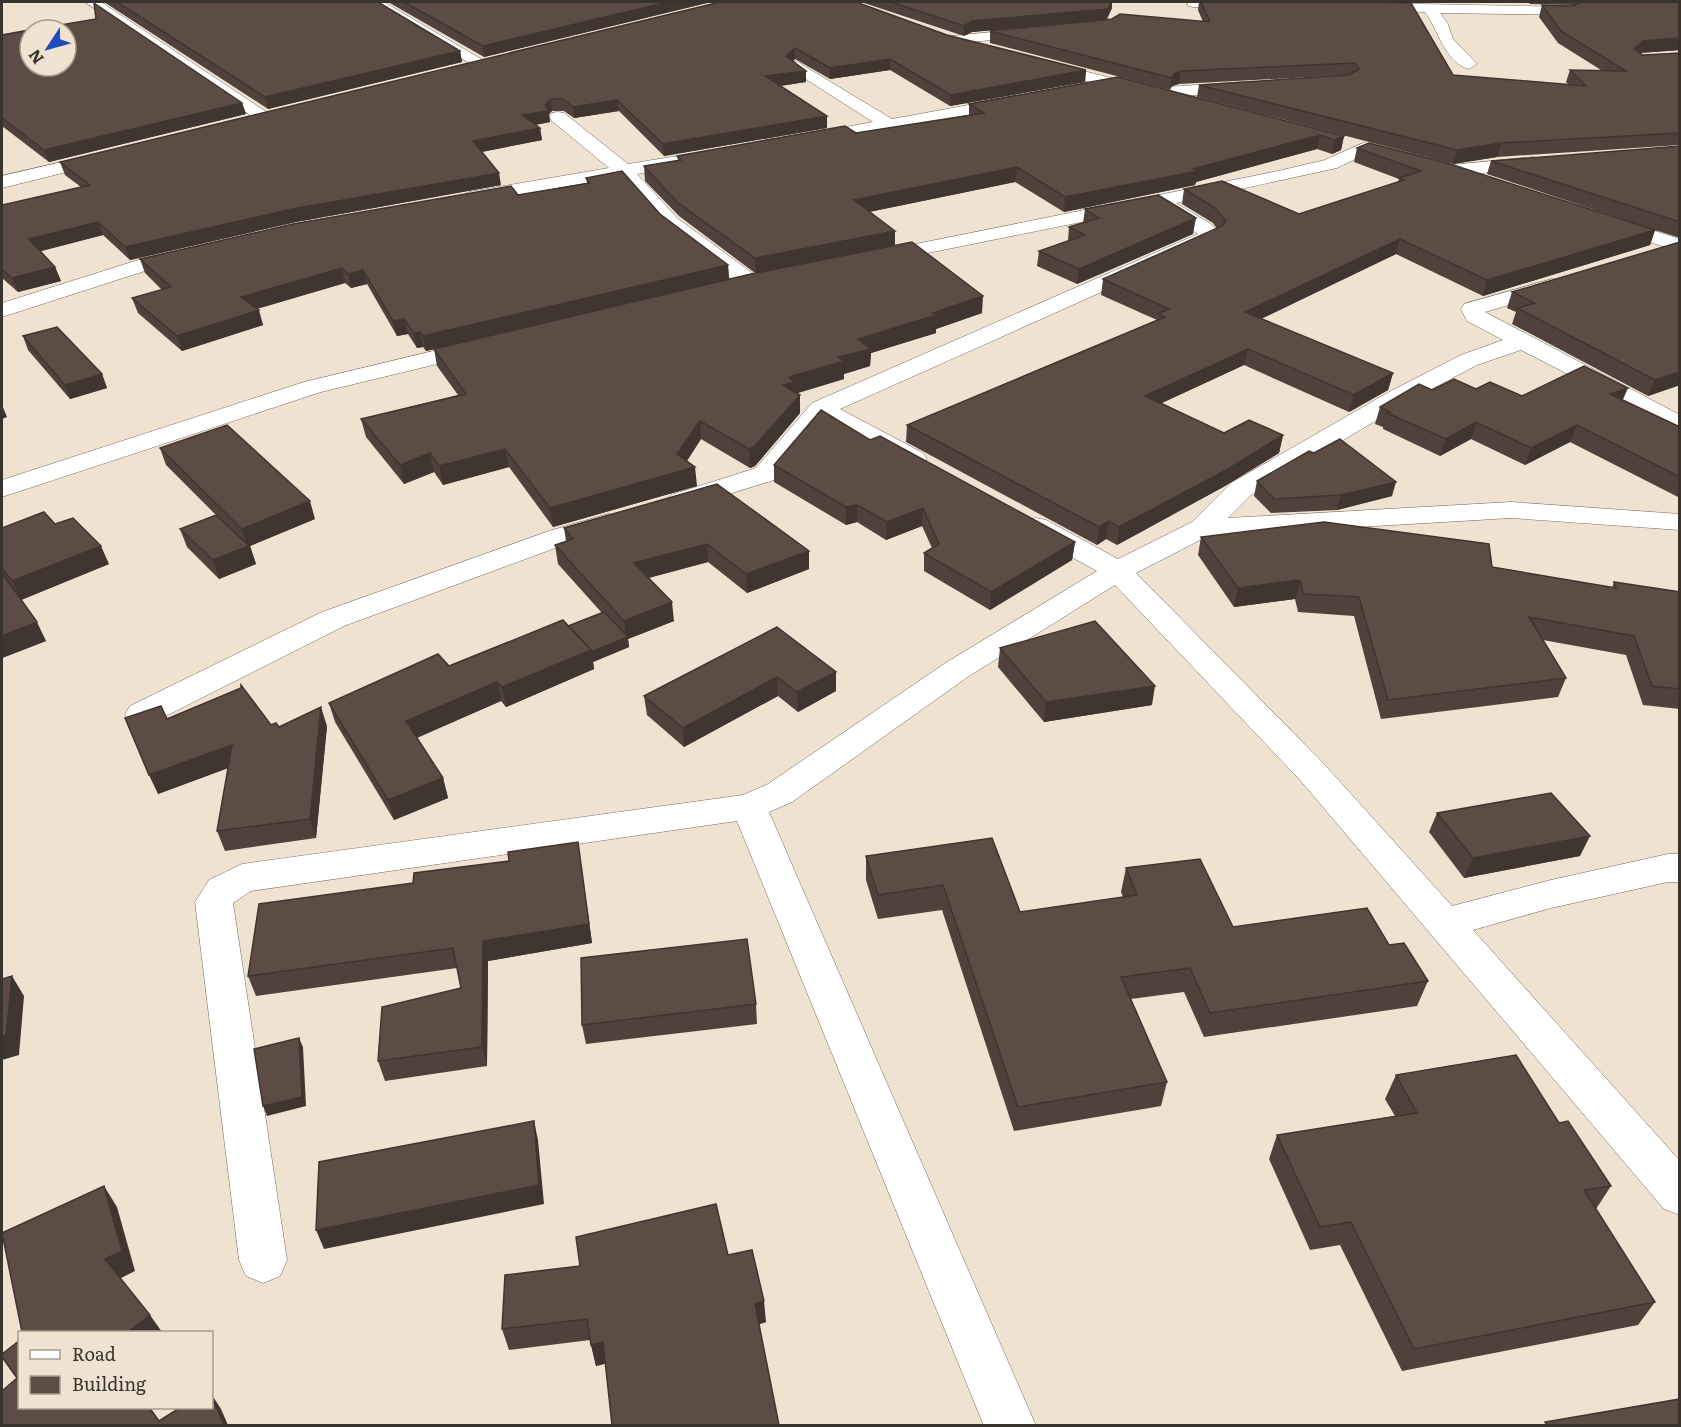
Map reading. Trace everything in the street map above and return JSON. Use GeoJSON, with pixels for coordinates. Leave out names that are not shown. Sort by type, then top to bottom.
{"type":"FeatureCollection","features":[{"type":"Feature","properties":{"kind":"street"},"geometry":{"type":"LineString","coordinates":[[92,2],[271,115],[242,122]]}},
{"type":"Feature","properties":{"kind":"street"},"geometry":{"type":"LineString","coordinates":[[375,2],[486,61],[458,68]]}},
{"type":"Feature","properties":{"kind":"street"},"geometry":{"type":"LineString","coordinates":[[1197,21],[1192,2],[1259,4]]}},
{"type":"Feature","properties":{"kind":"street"},"geometry":{"type":"LineString","coordinates":[[1348,6],[1570,11]]}},
{"type":"Feature","properties":{"kind":"street"},"geometry":{"type":"LineString","coordinates":[[1429,8],[1441,24],[1446,40],[1469,64]]}},
{"type":"Feature","properties":{"kind":"street"},"geometry":{"type":"LineString","coordinates":[[996,52],[946,38],[1054,30]]}},
{"type":"Feature","properties":{"kind":"street"},"geometry":{"type":"LineString","coordinates":[[1028,61],[1206,107]]}},
{"type":"Feature","properties":{"kind":"street"},"geometry":{"type":"LineString","coordinates":[[796,66],[890,125]]}},
{"type":"Feature","properties":{"kind":"street"},"geometry":{"type":"LineString","coordinates":[[1069,92],[1114,84]]}},
{"type":"Feature","properties":{"kind":"street"},"geometry":{"type":"LineString","coordinates":[[1150,93],[1266,85]]}},
{"type":"Feature","properties":{"kind":"street"},"geometry":{"type":"LineString","coordinates":[[797,141],[1024,100]]}},
{"type":"Feature","properties":{"kind":"street"},"geometry":{"type":"LineString","coordinates":[[558,117],[623,170],[670,222],[751,283]]}},
{"type":"Feature","properties":{"kind":"street"},"geometry":{"type":"LineString","coordinates":[[1341,142],[1385,154]]}},
{"type":"Feature","properties":{"kind":"street"},"geometry":{"type":"LineString","coordinates":[[855,262],[1320,167],[1363,148]]}},
{"type":"Feature","properties":{"kind":"street"},"geometry":{"type":"LineString","coordinates":[[2,182],[128,151]]}},
{"type":"Feature","properties":{"kind":"street"},"geometry":{"type":"LineString","coordinates":[[448,202],[704,156]]}},
{"type":"Feature","properties":{"kind":"street"},"geometry":{"type":"LineString","coordinates":[[1451,171],[1497,164],[1554,160]]}},
{"type":"Feature","properties":{"kind":"street"},"geometry":{"type":"LineString","coordinates":[[1429,166],[1494,185]]}},
{"type":"Feature","properties":{"kind":"street"},"geometry":{"type":"LineString","coordinates":[[142,714],[333,619],[558,537],[765,474],[821,408],[1211,236],[1204,228],[1156,200]]}},
{"type":"Feature","properties":{"kind":"street"},"geometry":{"type":"LineString","coordinates":[[1590,216],[1679,246]]}},
{"type":"Feature","properties":{"kind":"street"},"geometry":{"type":"LineString","coordinates":[[1644,256],[1679,246]]}},
{"type":"Feature","properties":{"kind":"street"},"geometry":{"type":"LineString","coordinates":[[2,310],[142,265],[208,250]]}},
{"type":"Feature","properties":{"kind":"street"},"geometry":{"type":"LineString","coordinates":[[1575,277],[1472,309],[1475,316],[1520,342],[1680,425]]}},
{"type":"Feature","properties":{"kind":"street"},"geometry":{"type":"LineString","coordinates":[[728,289],[774,279]]}},
{"type":"Feature","properties":{"kind":"street"},"geometry":{"type":"LineString","coordinates":[[263,1260],[214,902],[222,890],[242,878],[749,807],[780,793],[958,669],[1118,571],[1202,528],[1241,489],[1398,397],[1469,360],[1520,342]]}},
{"type":"Feature","properties":{"kind":"street"},"geometry":{"type":"LineString","coordinates":[[2,489],[313,387],[497,343]]}},
{"type":"Feature","properties":{"kind":"street"},"geometry":{"type":"LineString","coordinates":[[821,408],[934,470]]}},
{"type":"Feature","properties":{"kind":"street"},"geometry":{"type":"LineString","coordinates":[[1202,528],[1511,510],[1680,522]]}},
{"type":"Feature","properties":{"kind":"street"},"geometry":{"type":"LineString","coordinates":[[1016,515],[1118,571],[1312,772],[1680,1194]]}},
{"type":"Feature","properties":{"kind":"street"},"geometry":{"type":"LineString","coordinates":[[749,807],[920,1218],[1010,1425]]}},
{"type":"Feature","properties":{"kind":"street"},"geometry":{"type":"LineString","coordinates":[[1444,923],[1551,894],[1668,868],[1680,868]]}},
{"type":"Feature","properties":{"kind":"building"},"geometry":{"type":"Polygon","coordinates":[[[117,2],[378,2],[460,51],[265,97],[117,2]]]}},
{"type":"Feature","properties":{"kind":"building"},"geometry":{"type":"Polygon","coordinates":[[[404,2],[668,2],[483,46],[404,2]]]}},
{"type":"Feature","properties":{"kind":"building"},"geometry":{"type":"Polygon","coordinates":[[[720,2],[856,2],[947,35],[1086,70],[951,95],[890,59],[830,68],[795,48],[786,56],[806,71],[765,76],[827,116],[663,144],[617,100],[573,107],[563,99],[551,99],[545,105],[549,111],[522,115],[540,128],[473,141],[499,173],[292,209],[125,247],[98,222],[29,239],[55,267],[12,278],[2,269],[2,205],[90,185],[60,162],[720,2]]]}},
{"type":"Feature","properties":{"kind":"building"},"geometry":{"type":"Polygon","coordinates":[[[891,2],[1111,2],[1108,9],[972,21],[964,26],[891,2]]]}},
{"type":"Feature","properties":{"kind":"building"},"geometry":{"type":"Polygon","coordinates":[[[1201,2],[1411,3],[1453,75],[1586,86],[1570,70],[1626,71],[1561,31],[1542,5],[1573,6],[1582,2],[1680,2],[1680,38],[1643,41],[1634,49],[1643,55],[1680,53],[1680,133],[1501,143],[1457,150],[1199,85],[1349,75],[1359,69],[1355,63],[1181,71],[1174,74],[1172,78],[990,31],[1112,19],[1120,14],[1210,22],[1201,2]]]}},
{"type":"Feature","properties":{"kind":"building"},"geometry":{"type":"Polygon","coordinates":[[[94,3],[242,103],[44,150],[2,118],[2,35],[18,32],[18,78],[78,78],[78,22],[96,19],[94,3]]]}},
{"type":"Feature","properties":{"kind":"building"},"geometry":{"type":"Polygon","coordinates":[[[1118,77],[1344,136],[1335,140],[1320,135],[1193,169],[1198,171],[1065,197],[1017,167],[854,200],[895,231],[755,258],[677,202],[644,166],[681,160],[677,156],[845,126],[856,133],[984,113],[969,104],[1118,77]]]}},
{"type":"Feature","properties":{"kind":"building"},"geometry":{"type":"Polygon","coordinates":[[[1369,143],[1447,163],[1655,230],[1487,280],[1400,239],[1245,312],[1393,373],[1354,395],[1248,349],[1145,396],[1224,433],[1249,420],[1283,435],[1228,469],[1119,527],[1109,521],[1099,527],[907,425],[1165,317],[1158,314],[1169,309],[1103,279],[1222,226],[1226,221],[1215,208],[1184,189],[1222,181],[1299,214],[1404,180],[1399,178],[1421,171],[1357,148],[1369,143]]]}},
{"type":"Feature","properties":{"kind":"building"},"geometry":{"type":"Polygon","coordinates":[[[1680,146],[1680,222],[1491,161],[1680,146]]]}},
{"type":"Feature","properties":{"kind":"building"},"geometry":{"type":"Polygon","coordinates":[[[622,171],[660,214],[728,265],[423,336],[420,332],[414,333],[404,319],[393,321],[363,270],[348,274],[342,268],[241,297],[259,310],[177,336],[132,298],[171,287],[140,259],[293,224],[511,186],[518,195],[590,183],[586,178],[622,171]]]}},
{"type":"Feature","properties":{"kind":"building"},"geometry":{"type":"Polygon","coordinates":[[[1158,195],[1196,218],[1079,269],[1039,251],[1085,235],[1069,227],[1099,218],[1085,209],[1158,195]]]}},
{"type":"Feature","properties":{"kind":"building"},"geometry":{"type":"Polygon","coordinates":[[[912,242],[983,296],[933,313],[937,315],[858,339],[871,349],[838,357],[844,361],[789,377],[794,382],[783,385],[800,395],[754,447],[749,449],[700,421],[677,454],[695,467],[550,508],[505,449],[439,466],[430,453],[400,465],[361,419],[466,394],[434,349],[751,274],[912,242]]]}},
{"type":"Feature","properties":{"kind":"building"},"geometry":{"type":"Polygon","coordinates":[[[1680,242],[1680,372],[1655,380],[1517,308],[1535,303],[1512,292],[1680,242]]]}},
{"type":"Feature","properties":{"kind":"building"},"geometry":{"type":"Polygon","coordinates":[[[57,327],[102,374],[65,385],[23,336],[57,327]]]}},
{"type":"Feature","properties":{"kind":"building"},"geometry":{"type":"Polygon","coordinates":[[[1584,366],[1628,388],[1610,394],[1680,427],[1680,477],[1577,425],[1531,448],[1476,422],[1446,439],[1387,413],[1390,412],[1380,407],[1419,384],[1432,390],[1454,379],[1476,389],[1490,382],[1522,396],[1584,366]]]}},
{"type":"Feature","properties":{"kind":"building"},"geometry":{"type":"Polygon","coordinates":[[[821,410],[870,440],[880,436],[1075,542],[991,592],[924,553],[939,544],[923,508],[887,522],[857,505],[846,507],[774,465],[821,410]]]}},
{"type":"Feature","properties":{"kind":"building"},"geometry":{"type":"Polygon","coordinates":[[[227,425],[310,501],[242,529],[160,448],[227,425]]]}},
{"type":"Feature","properties":{"kind":"building"},"geometry":{"type":"Polygon","coordinates":[[[1340,439],[1396,482],[1341,495],[1274,499],[1257,481],[1309,451],[1314,453],[1340,439]]]}},
{"type":"Feature","properties":{"kind":"building"},"geometry":{"type":"Polygon","coordinates":[[[717,484],[809,551],[746,574],[707,544],[634,563],[672,602],[624,621],[555,545],[573,539],[564,528],[717,484]]]}},
{"type":"Feature","properties":{"kind":"building"},"geometry":{"type":"Polygon","coordinates":[[[44,512],[55,524],[73,518],[101,546],[12,581],[2,568],[2,528],[44,512]]]}},
{"type":"Feature","properties":{"kind":"building"},"geometry":{"type":"Polygon","coordinates":[[[216,515],[249,546],[213,560],[180,529],[216,515]]]}},
{"type":"Feature","properties":{"kind":"building"},"geometry":{"type":"Polygon","coordinates":[[[1324,522],[1489,544],[1492,567],[1616,588],[1614,582],[1680,592],[1680,689],[1652,686],[1634,636],[1529,617],[1566,678],[1388,700],[1359,597],[1303,594],[1300,580],[1238,588],[1201,537],[1324,522]]]}},
{"type":"Feature","properties":{"kind":"building"},"geometry":{"type":"Polygon","coordinates":[[[2,573],[37,622],[2,636],[2,573]]]}},
{"type":"Feature","properties":{"kind":"building"},"geometry":{"type":"Polygon","coordinates":[[[604,612],[628,637],[591,652],[568,626],[604,612]]]}},
{"type":"Feature","properties":{"kind":"building"},"geometry":{"type":"Polygon","coordinates":[[[563,620],[591,650],[502,687],[497,682],[406,721],[443,778],[388,800],[329,703],[438,654],[449,666],[563,620]]]}},
{"type":"Feature","properties":{"kind":"building"},"geometry":{"type":"Polygon","coordinates":[[[1095,621],[1155,686],[1046,702],[1000,648],[1095,621]]]}},
{"type":"Feature","properties":{"kind":"building"},"geometry":{"type":"Polygon","coordinates":[[[777,627],[836,672],[797,692],[777,677],[683,728],[644,696],[777,627]]]}},
{"type":"Feature","properties":{"kind":"building"},"geometry":{"type":"Polygon","coordinates":[[[241,685],[271,725],[276,723],[279,727],[321,707],[310,819],[217,831],[232,745],[149,775],[125,718],[161,706],[167,719],[241,688],[241,685]]]}},
{"type":"Feature","properties":{"kind":"building"},"geometry":{"type":"Polygon","coordinates":[[[1551,793],[1590,836],[1473,858],[1437,813],[1551,793]]]}},
{"type":"Feature","properties":{"kind":"building"},"geometry":{"type":"Polygon","coordinates":[[[992,838],[1020,912],[1137,895],[1126,868],[1200,859],[1233,927],[1367,908],[1389,945],[1404,943],[1428,981],[1210,1013],[1190,968],[1121,977],[1167,1082],[1018,1107],[943,885],[878,895],[866,856],[992,838]]]}},
{"type":"Feature","properties":{"kind":"building"},"geometry":{"type":"Polygon","coordinates":[[[578,842],[589,924],[483,941],[482,1047],[378,1061],[382,1007],[461,988],[453,948],[248,976],[259,904],[413,883],[414,873],[509,861],[508,852],[578,842]]]}},
{"type":"Feature","properties":{"kind":"building"},"geometry":{"type":"Polygon","coordinates":[[[747,939],[756,1004],[582,1025],[581,958],[747,939]]]}},
{"type":"Feature","properties":{"kind":"building"},"geometry":{"type":"Polygon","coordinates":[[[12,976],[6,1035],[2,1037],[2,979],[12,976]]]}},
{"type":"Feature","properties":{"kind":"building"},"geometry":{"type":"Polygon","coordinates":[[[299,1038],[302,1097],[263,1106],[254,1049],[299,1038]]]}},
{"type":"Feature","properties":{"kind":"building"},"geometry":{"type":"Polygon","coordinates":[[[1516,1055],[1559,1123],[1568,1121],[1611,1186],[1584,1190],[1655,1302],[1414,1349],[1351,1222],[1320,1227],[1277,1135],[1417,1113],[1396,1075],[1516,1055]]]}},
{"type":"Feature","properties":{"kind":"building"},"geometry":{"type":"Polygon","coordinates":[[[534,1121],[539,1185],[316,1230],[319,1162],[534,1121]]]}},
{"type":"Feature","properties":{"kind":"building"},"geometry":{"type":"Polygon","coordinates":[[[104,1186],[122,1251],[105,1259],[150,1315],[129,1331],[22,1331],[2,1233],[104,1186]]]}},
{"type":"Feature","properties":{"kind":"building"},"geometry":{"type":"Polygon","coordinates":[[[716,1204],[728,1255],[752,1250],[764,1301],[755,1304],[779,1425],[612,1425],[603,1342],[591,1345],[587,1319],[502,1329],[505,1275],[580,1266],[576,1237],[716,1204]]]}},
{"type":"Feature","properties":{"kind":"building"},"geometry":{"type":"Polygon","coordinates":[[[18,1342],[18,1409],[150,1409],[159,1421],[178,1409],[213,1409],[213,1399],[224,1425],[2,1425],[2,1391],[17,1378],[2,1354],[18,1342]]]}},
{"type":"Feature","properties":{"kind":"building"},"geometry":{"type":"Polygon","coordinates":[[[1680,1399],[1680,1425],[1547,1425],[1545,1422],[1680,1399]]]}}]}
